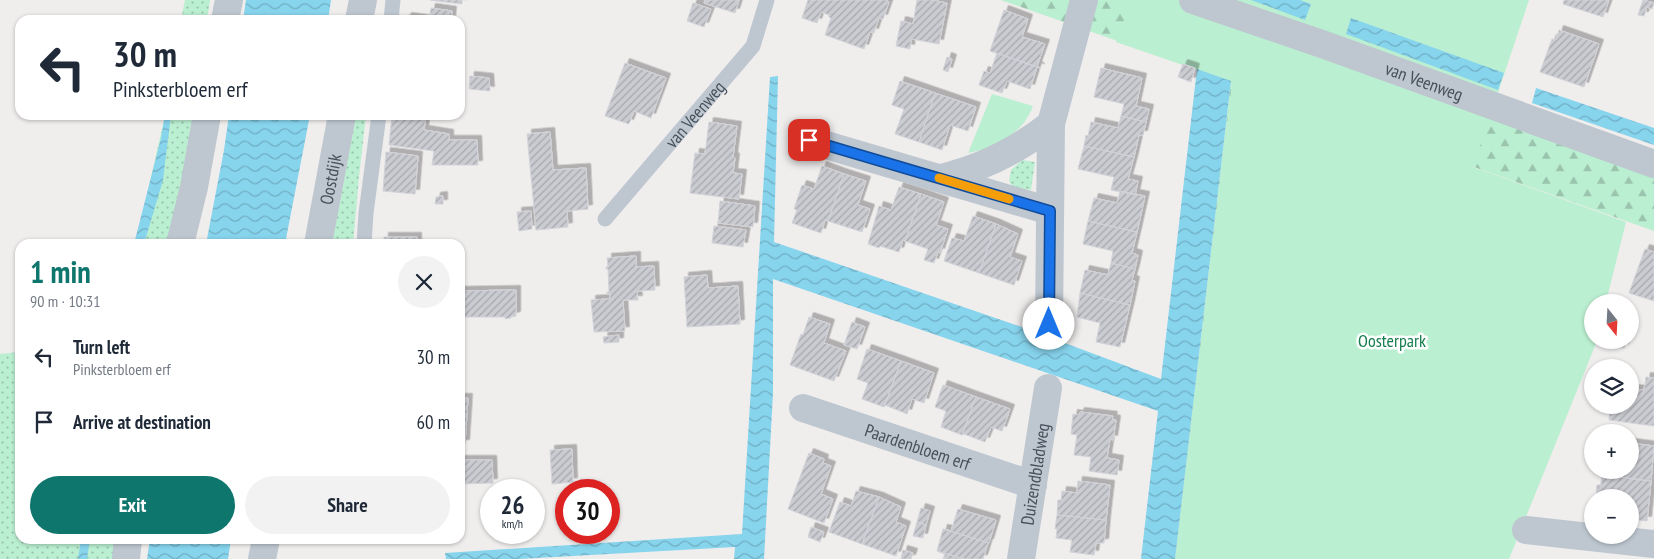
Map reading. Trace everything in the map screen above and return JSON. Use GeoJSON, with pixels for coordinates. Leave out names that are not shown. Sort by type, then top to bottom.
{"type":"FeatureCollection","features":[{"type":"Feature","properties":{"kind":"street"},"geometry":{"type":"LineString","coordinates":[[226,15],[229,0]]}},
{"type":"Feature","properties":{"kind":"street"},"geometry":{"type":"LineString","coordinates":[[360,15],[363,0]]}},
{"type":"Feature","properties":{"kind":"street"},"geometry":{"type":"LineString","coordinates":[[1049,324],[1051,124],[1084,0]]}},
{"type":"Feature","properties":{"kind":"street","name":"van Veenweg"},"geometry":{"type":"LineString","coordinates":[[1193,0],[1322,44],[1654,164]]}},
{"type":"Feature","properties":{"kind":"street"},"geometry":{"type":"LineString","coordinates":[[181,239],[207,120]]}},
{"type":"Feature","properties":{"kind":"street","name":"Oostdijk"},"geometry":{"type":"LineString","coordinates":[[319,239],[341,120]]}},
{"type":"Feature","properties":{"kind":"street"},"geometry":{"type":"LineString","coordinates":[[941,178],[966,172],[1002,157],[1028,142],[1051,124]]}},
{"type":"Feature","properties":{"kind":"street"},"geometry":{"type":"LineString","coordinates":[[809,140],[1050,211]]}},
{"type":"Feature","properties":{"kind":"street","name":"Duizendbladweg"},"geometry":{"type":"LineString","coordinates":[[1021,559],[1048,388]]}},
{"type":"Feature","properties":{"kind":"street","name":"Paardenbloem erf"},"geometry":{"type":"LineString","coordinates":[[803,408],[1033,485]]}},
{"type":"Feature","properties":{"kind":"street"},"geometry":{"type":"LineString","coordinates":[[1526,530],[1654,544]]}},
{"type":"Feature","properties":{"kind":"street"},"geometry":{"type":"LineString","coordinates":[[126,559],[128,544]]}},
{"type":"Feature","properties":{"kind":"street"},"geometry":{"type":"LineString","coordinates":[[262,559],[265,544]]}},
{"type":"Feature","properties":{"kind":"lane"},"geometry":{"type":"LineString","coordinates":[[392,15],[394,0]]}},
{"type":"Feature","properties":{"kind":"lane","name":"van Veenweg"},"geometry":{"type":"LineString","coordinates":[[605,219],[752,46],[767,0]]}},
{"type":"Feature","properties":{"kind":"lane"},"geometry":{"type":"LineString","coordinates":[[364,239],[378,120]]}},
{"type":"Feature","properties":{"kind":"green space"},"geometry":{"type":"Polygon","coordinates":[[[185,0],[210,0],[208,15],[182,15],[185,0]]]}},
{"type":"Feature","properties":{"kind":"green space"},"geometry":{"type":"Polygon","coordinates":[[[1001,0],[1150,0],[1654,176],[1654,231],[1339,119],[1175,559],[1231,81],[1001,0]]]}},
{"type":"Feature","properties":{"kind":"green space","name":"Oosterpark"},"geometry":{"type":"Polygon","coordinates":[[[1132,0],[1529,0],[1473,167],[1626,222],[1608,294],[1584,294],[1584,349],[1594,349],[1590,359],[1584,359],[1584,373],[1509,559],[1175,559],[1232,82],[1116,42],[1132,0]]]}},
{"type":"Feature","properties":{"kind":"green space"},"geometry":{"type":"Polygon","coordinates":[[[992,94],[1033,106],[1022,124],[1007,138],[978,151],[968,153],[992,94]]]}},
{"type":"Feature","properties":{"kind":"green space"},"geometry":{"type":"Polygon","coordinates":[[[164,120],[193,120],[181,191],[169,239],[137,239],[164,120]]]}},
{"type":"Feature","properties":{"kind":"green space"},"geometry":{"type":"Polygon","coordinates":[[[355,120],[365,120],[353,239],[333,239],[355,120]]]}},
{"type":"Feature","properties":{"kind":"green space"},"geometry":{"type":"Polygon","coordinates":[[[1022,160],[1035,162],[1031,190],[1013,187],[1009,181],[1011,170],[1022,160]]]}},
{"type":"Feature","properties":{"kind":"green space"},"geometry":{"type":"Polygon","coordinates":[[[15,352],[15,544],[118,544],[116,559],[0,559],[0,354],[15,352]]]}},
{"type":"Feature","properties":{"kind":"water"},"geometry":{"type":"Polygon","coordinates":[[[246,0],[331,0],[329,15],[244,15],[246,0]]]}},
{"type":"Feature","properties":{"kind":"water"},"geometry":{"type":"Polygon","coordinates":[[[1251,0],[1300,0],[1311,4],[1305,20],[1251,0]]]}},
{"type":"Feature","properties":{"kind":"water"},"geometry":{"type":"Polygon","coordinates":[[[1351,18],[1504,73],[1498,90],[1346,34],[1351,18]]]}},
{"type":"Feature","properties":{"kind":"water"},"geometry":{"type":"Polygon","coordinates":[[[1197,69],[1231,81],[1175,559],[1141,559],[1158,411],[773,279],[773,393],[764,559],[734,559],[735,547],[519,559],[446,559],[445,553],[586,544],[620,544],[620,542],[742,534],[770,77],[778,76],[774,242],[1022,327],[1161,379],[1197,69]]]}},
{"type":"Feature","properties":{"kind":"water"},"geometry":{"type":"Polygon","coordinates":[[[1536,88],[1654,128],[1654,145],[1532,103],[1536,88]]]}},
{"type":"Feature","properties":{"kind":"water"},"geometry":{"type":"Polygon","coordinates":[[[164,120],[170,120],[163,180],[145,239],[135,239],[164,120]]]}},
{"type":"Feature","properties":{"kind":"water"},"geometry":{"type":"Polygon","coordinates":[[[228,120],[309,120],[286,239],[207,239],[228,120]]]}},
{"type":"Feature","properties":{"kind":"water"},"geometry":{"type":"Polygon","coordinates":[[[80,544],[89,544],[87,559],[78,559],[80,544]]]}},
{"type":"Feature","properties":{"kind":"water"},"geometry":{"type":"Polygon","coordinates":[[[149,544],[230,544],[228,559],[147,559],[149,544]]]}},
{"type":"Feature","properties":{"kind":"building"},"geometry":{"type":"Polygon","coordinates":[[[430,0],[462,0],[462,4],[430,0]]]}},
{"type":"Feature","properties":{"kind":"building"},"geometry":{"type":"Polygon","coordinates":[[[705,0],[739,0],[735,13],[704,3],[705,0]]]}},
{"type":"Feature","properties":{"kind":"building"},"geometry":{"type":"Polygon","coordinates":[[[808,0],[886,0],[889,2],[883,19],[879,18],[874,33],[870,32],[864,49],[825,35],[831,18],[829,15],[821,12],[817,23],[802,18],[808,0]]]}},
{"type":"Feature","properties":{"kind":"building"},"geometry":{"type":"Polygon","coordinates":[[[917,0],[947,3],[939,44],[911,39],[910,49],[896,46],[901,21],[913,24],[917,0]]]}},
{"type":"Feature","properties":{"kind":"building"},"geometry":{"type":"Polygon","coordinates":[[[1564,0],[1609,0],[1603,17],[1563,4],[1564,0]]]}},
{"type":"Feature","properties":{"kind":"building"},"geometry":{"type":"Polygon","coordinates":[[[1643,0],[1654,3],[1652,9],[1647,7],[1644,16],[1638,15],[1643,0]]]}},
{"type":"Feature","properties":{"kind":"building"},"geometry":{"type":"Polygon","coordinates":[[[693,3],[711,9],[704,27],[687,21],[693,3]]]}},
{"type":"Feature","properties":{"kind":"building"},"geometry":{"type":"Polygon","coordinates":[[[431,8],[452,11],[452,15],[430,15],[431,8]]]}},
{"type":"Feature","properties":{"kind":"building"},"geometry":{"type":"Polygon","coordinates":[[[1004,10],[1028,19],[1022,37],[1045,44],[1037,66],[1040,68],[990,51],[1004,10]]]}},
{"type":"Feature","properties":{"kind":"building"},"geometry":{"type":"Polygon","coordinates":[[[1559,30],[1599,44],[1584,87],[1540,72],[1552,39],[1556,40],[1559,30]]]}},
{"type":"Feature","properties":{"kind":"building"},"geometry":{"type":"Polygon","coordinates":[[[997,53],[1040,68],[1037,67],[1030,89],[1007,81],[1002,93],[979,85],[984,71],[990,73],[997,53]]]}},
{"type":"Feature","properties":{"kind":"building"},"geometry":{"type":"Polygon","coordinates":[[[947,57],[952,59],[948,72],[943,70],[947,57]]]}},
{"type":"Feature","properties":{"kind":"building"},"geometry":{"type":"Polygon","coordinates":[[[625,63],[666,78],[651,118],[634,111],[629,124],[605,116],[625,63]]]}},
{"type":"Feature","properties":{"kind":"building"},"geometry":{"type":"Polygon","coordinates":[[[1183,64],[1195,68],[1191,82],[1178,77],[1183,64]]]}},
{"type":"Feature","properties":{"kind":"building"},"geometry":{"type":"Polygon","coordinates":[[[1101,68],[1142,78],[1136,106],[1149,109],[1146,122],[1121,116],[1124,104],[1094,97],[1101,68]]]}},
{"type":"Feature","properties":{"kind":"building"},"geometry":{"type":"Polygon","coordinates":[[[470,76],[489,78],[490,91],[469,89],[470,76]]]}},
{"type":"Feature","properties":{"kind":"building"},"geometry":{"type":"Polygon","coordinates":[[[900,81],[935,93],[919,142],[895,134],[904,109],[892,105],[900,81]]]}},
{"type":"Feature","properties":{"kind":"building"},"geometry":{"type":"Polygon","coordinates":[[[935,93],[976,107],[968,131],[950,125],[942,150],[919,142],[935,93]]]}},
{"type":"Feature","properties":{"kind":"building"},"geometry":{"type":"Polygon","coordinates":[[[1121,116],[1146,122],[1143,135],[1139,135],[1134,157],[1084,146],[1091,122],[1118,128],[1121,116]]]}},
{"type":"Feature","properties":{"kind":"building"},"geometry":{"type":"Polygon","coordinates":[[[392,120],[425,120],[424,130],[449,134],[449,140],[477,140],[478,165],[432,165],[434,151],[389,145],[392,120]]]}},
{"type":"Feature","properties":{"kind":"building"},"geometry":{"type":"Polygon","coordinates":[[[709,122],[737,126],[733,173],[742,174],[739,199],[690,193],[695,153],[705,154],[709,122]]]}},
{"type":"Feature","properties":{"kind":"building"},"geometry":{"type":"Polygon","coordinates":[[[550,132],[553,170],[586,168],[588,209],[567,211],[568,227],[536,230],[527,134],[550,132]]]}},
{"type":"Feature","properties":{"kind":"building"},"geometry":{"type":"Polygon","coordinates":[[[1084,146],[1134,157],[1128,179],[1138,181],[1135,195],[1111,190],[1114,177],[1078,169],[1084,146]]]}},
{"type":"Feature","properties":{"kind":"building"},"geometry":{"type":"Polygon","coordinates":[[[386,152],[418,156],[415,194],[383,191],[386,152]]]}},
{"type":"Feature","properties":{"kind":"building"},"geometry":{"type":"Polygon","coordinates":[[[822,166],[844,174],[828,221],[825,220],[821,233],[792,223],[797,210],[794,209],[802,185],[814,189],[822,166]]]}},
{"type":"Feature","properties":{"kind":"building"},"geometry":{"type":"Polygon","coordinates":[[[844,174],[866,181],[858,205],[870,209],[862,232],[828,221],[844,174]]]}},
{"type":"Feature","properties":{"kind":"building"},"geometry":{"type":"Polygon","coordinates":[[[899,187],[921,194],[905,241],[903,240],[899,252],[868,244],[879,206],[891,210],[899,187]]]}},
{"type":"Feature","properties":{"kind":"building"},"geometry":{"type":"Polygon","coordinates":[[[1120,191],[1145,196],[1137,232],[1088,221],[1094,198],[1117,203],[1120,191]]]}},
{"type":"Feature","properties":{"kind":"building"},"geometry":{"type":"Polygon","coordinates":[[[921,194],[944,202],[936,225],[948,229],[940,253],[938,252],[934,263],[924,260],[928,249],[905,241],[921,194]]]}},
{"type":"Feature","properties":{"kind":"building"},"geometry":{"type":"Polygon","coordinates":[[[443,196],[443,204],[435,204],[436,197],[443,196]]]}},
{"type":"Feature","properties":{"kind":"building"},"geometry":{"type":"Polygon","coordinates":[[[720,201],[755,206],[753,227],[718,223],[720,201]]]}},
{"type":"Feature","properties":{"kind":"building"},"geometry":{"type":"Polygon","coordinates":[[[531,211],[532,229],[519,231],[517,212],[531,211]]]}},
{"type":"Feature","properties":{"kind":"building"},"geometry":{"type":"Polygon","coordinates":[[[973,216],[996,224],[979,273],[944,261],[952,238],[964,241],[973,216]]]}},
{"type":"Feature","properties":{"kind":"building"},"geometry":{"type":"Polygon","coordinates":[[[1088,221],[1137,232],[1132,253],[1138,255],[1135,269],[1111,263],[1113,251],[1083,244],[1088,221]]]}},
{"type":"Feature","properties":{"kind":"building"},"geometry":{"type":"Polygon","coordinates":[[[996,224],[1018,234],[1010,257],[1022,261],[1014,285],[979,273],[996,224]]]}},
{"type":"Feature","properties":{"kind":"building"},"geometry":{"type":"Polygon","coordinates":[[[714,226],[746,230],[743,247],[712,243],[714,226]]]}},
{"type":"Feature","properties":{"kind":"building"},"geometry":{"type":"Polygon","coordinates":[[[384,237],[417,237],[417,239],[384,239],[384,237]]]}},
{"type":"Feature","properties":{"kind":"building"},"geometry":{"type":"Polygon","coordinates":[[[1645,249],[1654,252],[1654,301],[1639,296],[1639,294],[1629,293],[1645,249]]]}},
{"type":"Feature","properties":{"kind":"building"},"geometry":{"type":"Polygon","coordinates":[[[636,256],[636,267],[654,266],[655,290],[637,291],[638,300],[623,300],[625,331],[594,332],[591,300],[610,299],[610,293],[607,294],[609,292],[608,269],[606,269],[608,267],[607,258],[636,256]]]}},
{"type":"Feature","properties":{"kind":"building"},"geometry":{"type":"Polygon","coordinates":[[[1111,263],[1135,269],[1132,280],[1135,281],[1130,305],[1080,293],[1085,270],[1108,275],[1111,263]]]}},
{"type":"Feature","properties":{"kind":"building"},"geometry":{"type":"Polygon","coordinates":[[[707,275],[708,288],[738,286],[740,324],[687,327],[684,277],[707,275]]]}},
{"type":"Feature","properties":{"kind":"building"},"geometry":{"type":"Polygon","coordinates":[[[516,290],[516,316],[505,319],[505,317],[465,317],[465,291],[516,290]]]}},
{"type":"Feature","properties":{"kind":"building"},"geometry":{"type":"Polygon","coordinates":[[[1080,293],[1130,305],[1120,347],[1096,342],[1100,323],[1077,317],[1080,293]]]}},
{"type":"Feature","properties":{"kind":"building"},"geometry":{"type":"Polygon","coordinates":[[[809,317],[830,324],[824,343],[846,351],[834,381],[790,365],[809,317]]]}},
{"type":"Feature","properties":{"kind":"building"},"geometry":{"type":"Polygon","coordinates":[[[852,322],[865,327],[857,349],[844,345],[852,322]]]}},
{"type":"Feature","properties":{"kind":"building"},"geometry":{"type":"Polygon","coordinates":[[[619,335],[619,342],[604,343],[603,337],[619,335]]]}},
{"type":"Feature","properties":{"kind":"building"},"geometry":{"type":"Polygon","coordinates":[[[867,349],[901,361],[884,407],[862,399],[868,383],[857,379],[867,349]]]}},
{"type":"Feature","properties":{"kind":"building"},"geometry":{"type":"Polygon","coordinates":[[[901,361],[934,373],[924,403],[912,399],[907,414],[885,405],[901,361]]]}},
{"type":"Feature","properties":{"kind":"building"},"geometry":{"type":"Polygon","coordinates":[[[1646,377],[1654,378],[1654,426],[1609,420],[1609,414],[1639,414],[1639,390],[1644,390],[1646,377]]]}},
{"type":"Feature","properties":{"kind":"building"},"geometry":{"type":"Polygon","coordinates":[[[943,385],[976,397],[962,435],[941,427],[946,411],[935,407],[943,385]]]}},
{"type":"Feature","properties":{"kind":"building"},"geometry":{"type":"Polygon","coordinates":[[[976,397],[1010,409],[1002,431],[991,427],[985,442],[964,434],[962,435],[976,397]]]}},
{"type":"Feature","properties":{"kind":"building"},"geometry":{"type":"Polygon","coordinates":[[[465,398],[468,398],[465,444],[465,398]]]}},
{"type":"Feature","properties":{"kind":"building"},"geometry":{"type":"Polygon","coordinates":[[[1080,412],[1113,416],[1112,419],[1116,420],[1113,440],[1110,439],[1107,458],[1119,460],[1117,475],[1089,471],[1091,457],[1074,455],[1077,435],[1071,434],[1073,414],[1079,415],[1080,412]]]}},
{"type":"Feature","properties":{"kind":"building"},"geometry":{"type":"Polygon","coordinates":[[[1639,444],[1654,446],[1651,481],[1635,479],[1639,479],[1639,444]]]}},
{"type":"Feature","properties":{"kind":"building"},"geometry":{"type":"Polygon","coordinates":[[[572,449],[573,479],[555,479],[555,484],[552,484],[550,450],[572,449]]]}},
{"type":"Feature","properties":{"kind":"building"},"geometry":{"type":"Polygon","coordinates":[[[809,453],[824,459],[823,463],[831,466],[821,494],[833,499],[824,523],[788,509],[809,453]]]}},
{"type":"Feature","properties":{"kind":"building"},"geometry":{"type":"Polygon","coordinates":[[[465,460],[492,460],[493,479],[480,479],[480,483],[465,484],[465,460]]]}},
{"type":"Feature","properties":{"kind":"building"},"geometry":{"type":"Polygon","coordinates":[[[1602,479],[1651,481],[1647,521],[1639,520],[1639,489],[1597,489],[1597,485],[1601,485],[1602,479]]]}},
{"type":"Feature","properties":{"kind":"building"},"geometry":{"type":"Polygon","coordinates":[[[1078,481],[1110,485],[1106,520],[1057,515],[1058,500],[1061,500],[1062,491],[1077,493],[1078,481]]]}},
{"type":"Feature","properties":{"kind":"building"},"geometry":{"type":"Polygon","coordinates":[[[856,491],[879,497],[862,544],[829,532],[840,502],[851,506],[856,491]]]}},
{"type":"Feature","properties":{"kind":"building"},"geometry":{"type":"Polygon","coordinates":[[[879,497],[901,507],[896,522],[906,526],[896,556],[862,544],[879,497]]]}},
{"type":"Feature","properties":{"kind":"building"},"geometry":{"type":"Polygon","coordinates":[[[921,508],[930,511],[926,525],[917,522],[921,508]]]}},
{"type":"Feature","properties":{"kind":"building"},"geometry":{"type":"Polygon","coordinates":[[[958,509],[996,520],[989,543],[943,529],[951,531],[958,509]]]}},
{"type":"Feature","properties":{"kind":"building"},"geometry":{"type":"Polygon","coordinates":[[[1057,515],[1106,520],[1104,543],[1096,543],[1094,555],[1070,552],[1072,540],[1056,538],[1057,515]]]}},
{"type":"Feature","properties":{"kind":"building"},"geometry":{"type":"Polygon","coordinates":[[[917,522],[926,525],[923,538],[913,536],[917,522]]]}},
{"type":"Feature","properties":{"kind":"building"},"geometry":{"type":"Polygon","coordinates":[[[811,527],[824,532],[820,542],[808,537],[811,527]]]}},
{"type":"Feature","properties":{"kind":"building"},"geometry":{"type":"Polygon","coordinates":[[[943,529],[989,543],[983,559],[964,559],[937,551],[943,529]]]}},
{"type":"Feature","properties":{"kind":"building"},"geometry":{"type":"Polygon","coordinates":[[[903,550],[913,553],[911,559],[901,559],[903,550]]]}},
{"type":"Feature","properties":{"kind":"building"},"geometry":{"type":"Polygon","coordinates":[[[937,551],[964,559],[943,559],[945,554],[937,551]]]}},
{"type":"Feature","properties":{"kind":"slow traffic"},"geometry":{"type":"LineString","coordinates":[[939,178],[1009,199]]}},
{"type":"Feature","properties":{"kind":"route"},"geometry":{"type":"LineString","coordinates":[[809,140],[1050,211],[1049,324]]}}]}
